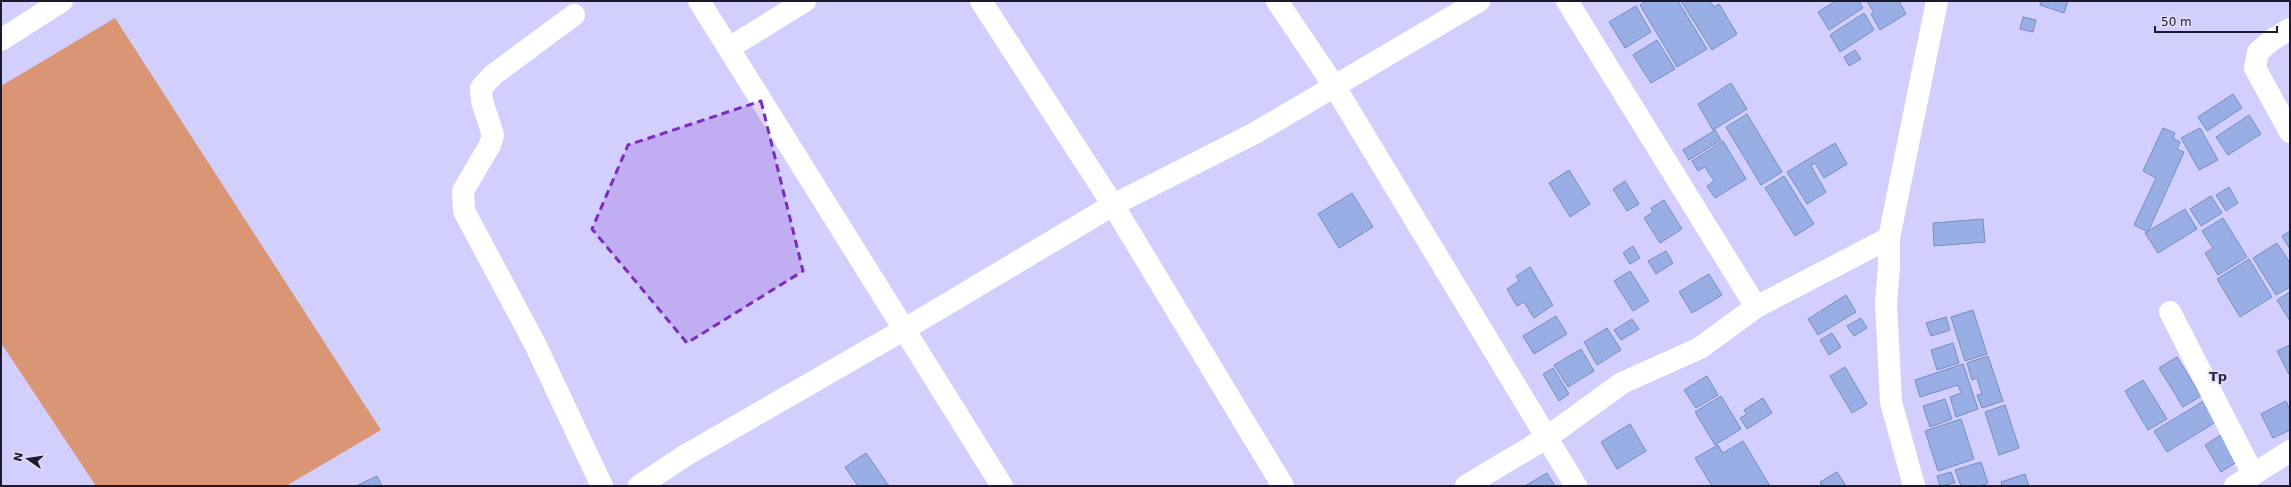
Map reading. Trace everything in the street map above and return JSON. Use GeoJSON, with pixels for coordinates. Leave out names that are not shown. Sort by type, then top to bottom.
{"type":"FeatureCollection","features":[{"type":"Feature","properties":{"kind":"street"},"geometry":{"type":"LineString","coordinates":[[1,40],[62,1]]}},
{"type":"Feature","properties":{"kind":"street"},"geometry":{"type":"LineString","coordinates":[[699,1],[1002,486]]}},
{"type":"Feature","properties":{"kind":"street"},"geometry":{"type":"LineString","coordinates":[[729,48],[805,1]]}},
{"type":"Feature","properties":{"kind":"street"},"geometry":{"type":"LineString","coordinates":[[981,1],[1113,205],[1283,486]]}},
{"type":"Feature","properties":{"kind":"street"},"geometry":{"type":"LineString","coordinates":[[1277,1],[1335,87],[1576,486]]}},
{"type":"Feature","properties":{"kind":"street"},"geometry":{"type":"LineString","coordinates":[[639,486],[686,455],[905,329],[1113,205],[1255,133],[1479,1]]}},
{"type":"Feature","properties":{"kind":"street"},"geometry":{"type":"LineString","coordinates":[[1567,1],[1756,308]]}},
{"type":"Feature","properties":{"kind":"street"},"geometry":{"type":"LineString","coordinates":[[1914,486],[1891,402],[1886,303],[1889,266],[1889,238],[1899,182],[1938,1]]}},
{"type":"Feature","properties":{"kind":"street"},"geometry":{"type":"LineString","coordinates":[[574,15],[493,75],[481,88],[482,101],[493,135],[490,145],[463,191],[464,211],[535,344],[602,486]]}},
{"type":"Feature","properties":{"kind":"street"},"geometry":{"type":"LineString","coordinates":[[2290,29],[2272,40],[2258,52],[2255,68],[2290,132]]}},
{"type":"Feature","properties":{"kind":"street"},"geometry":{"type":"LineString","coordinates":[[1466,486],[1546,438],[1622,383],[1700,348],[1756,308],[1889,238]]}},
{"type":"Feature","properties":{"kind":"street"},"geometry":{"type":"LineString","coordinates":[[2170,312],[2253,474]]}},
{"type":"Feature","properties":{"kind":"street"},"geometry":{"type":"LineString","coordinates":[[2235,486],[2290,451]]}},
{"type":"Feature","properties":{"kind":"highlighted area"},"geometry":{"type":"Polygon","coordinates":[[[761,101],[803,271],[687,343],[592,229],[628,145],[761,101]]]}},
{"type":"Feature","properties":{"kind":"shaded area"},"geometry":{"type":"Polygon","coordinates":[[[115,18],[381,430],[286,486],[96,486],[1,343],[1,86],[115,18]]]}},
{"type":"Feature","properties":{"kind":"building"},"geometry":{"type":"Polygon","coordinates":[[[1646,1],[1678,1],[1707,49],[1677,67],[1640,5],[1646,1]]]}},
{"type":"Feature","properties":{"kind":"building"},"geometry":{"type":"Polygon","coordinates":[[[1681,1],[1710,1],[1714,7],[1719,4],[1737,34],[1712,50],[1681,1]]]}},
{"type":"Feature","properties":{"kind":"building"},"geometry":{"type":"Polygon","coordinates":[[[1836,1],[1859,1],[1863,8],[1829,30],[1818,12],[1836,1]]]}},
{"type":"Feature","properties":{"kind":"building"},"geometry":{"type":"Polygon","coordinates":[[[1867,1],[1899,1],[1906,14],[1880,30],[1871,14],[1874,13],[1867,1]]]}},
{"type":"Feature","properties":{"kind":"building"},"geometry":{"type":"Polygon","coordinates":[[[2041,1],[2068,1],[2064,13],[2040,5],[2041,1]]]}},
{"type":"Feature","properties":{"kind":"building"},"geometry":{"type":"Polygon","coordinates":[[[1636,6],[1651,32],[1625,48],[1609,22],[1636,6]]]}},
{"type":"Feature","properties":{"kind":"building"},"geometry":{"type":"Polygon","coordinates":[[[1864,13],[1874,30],[1840,52],[1830,35],[1864,13]]]}},
{"type":"Feature","properties":{"kind":"building"},"geometry":{"type":"Polygon","coordinates":[[[2023,17],[2036,20],[2033,32],[2020,29],[2023,17]]]}},
{"type":"Feature","properties":{"kind":"building"},"geometry":{"type":"Polygon","coordinates":[[[1657,40],[1675,69],[1651,83],[1633,55],[1657,40]]]}},
{"type":"Feature","properties":{"kind":"building"},"geometry":{"type":"Polygon","coordinates":[[[1855,50],[1861,59],[1849,66],[1844,57],[1855,50]]]}},
{"type":"Feature","properties":{"kind":"building"},"geometry":{"type":"Polygon","coordinates":[[[1731,83],[1747,109],[1713,130],[1698,104],[1731,83]]]}},
{"type":"Feature","properties":{"kind":"building"},"geometry":{"type":"Polygon","coordinates":[[[2233,94],[2242,108],[2207,131],[2198,117],[2233,94]]]}},
{"type":"Feature","properties":{"kind":"building"},"geometry":{"type":"Polygon","coordinates":[[[1747,114],[1782,172],[1761,185],[1726,127],[1747,114]]]}},
{"type":"Feature","properties":{"kind":"building"},"geometry":{"type":"Polygon","coordinates":[[[2249,115],[2261,134],[2228,155],[2216,137],[2249,115]]]}},
{"type":"Feature","properties":{"kind":"building"},"geometry":{"type":"Polygon","coordinates":[[[2163,128],[2175,133],[2173,138],[2180,142],[2177,149],[2184,152],[2148,232],[2134,225],[2156,178],[2143,171],[2163,128]]]}},
{"type":"Feature","properties":{"kind":"building"},"geometry":{"type":"Polygon","coordinates":[[[2200,128],[2218,160],[2199,170],[2181,138],[2200,128]]]}},
{"type":"Feature","properties":{"kind":"building"},"geometry":{"type":"Polygon","coordinates":[[[1715,130],[1721,140],[1689,160],[1683,150],[1715,130]]]}},
{"type":"Feature","properties":{"kind":"building"},"geometry":{"type":"Polygon","coordinates":[[[1723,141],[1746,179],[1715,198],[1707,186],[1714,181],[1705,167],[1698,171],[1692,161],[1723,141]]]}},
{"type":"Feature","properties":{"kind":"building"},"geometry":{"type":"Polygon","coordinates":[[[1835,143],[1847,164],[1824,178],[1815,163],[1811,166],[1826,192],[1807,204],[1787,172],[1835,143]]]}},
{"type":"Feature","properties":{"kind":"building"},"geometry":{"type":"Polygon","coordinates":[[[1569,170],[1590,204],[1570,217],[1549,183],[1569,170]]]}},
{"type":"Feature","properties":{"kind":"building"},"geometry":{"type":"Polygon","coordinates":[[[1784,176],[1814,224],[1795,236],[1765,188],[1784,176]]]}},
{"type":"Feature","properties":{"kind":"building"},"geometry":{"type":"Polygon","coordinates":[[[1625,181],[1639,204],[1627,211],[1613,189],[1625,181]]]}},
{"type":"Feature","properties":{"kind":"building"},"geometry":{"type":"Polygon","coordinates":[[[2229,187],[2238,203],[2226,211],[2216,195],[2229,187]]]}},
{"type":"Feature","properties":{"kind":"building"},"geometry":{"type":"Polygon","coordinates":[[[1352,193],[1373,227],[1339,248],[1318,214],[1352,193]]]}},
{"type":"Feature","properties":{"kind":"building"},"geometry":{"type":"Polygon","coordinates":[[[2211,196],[2222,213],[2201,226],[2190,209],[2211,196]]]}},
{"type":"Feature","properties":{"kind":"building"},"geometry":{"type":"Polygon","coordinates":[[[1664,200],[1682,229],[1660,243],[1644,218],[1653,212],[1651,208],[1664,200]]]}},
{"type":"Feature","properties":{"kind":"building"},"geometry":{"type":"Polygon","coordinates":[[[2185,209],[2197,229],[2158,253],[2145,233],[2185,209]]]}},
{"type":"Feature","properties":{"kind":"building"},"geometry":{"type":"Polygon","coordinates":[[[2223,218],[2247,257],[2218,275],[2205,253],[2213,248],[2202,231],[2223,218]]]}},
{"type":"Feature","properties":{"kind":"building"},"geometry":{"type":"Polygon","coordinates":[[[1983,219],[1985,242],[1934,246],[1933,223],[1983,219]]]}},
{"type":"Feature","properties":{"kind":"building"},"geometry":{"type":"Polygon","coordinates":[[[2290,231],[2290,249],[2282,236],[2290,231]]]}},
{"type":"Feature","properties":{"kind":"building"},"geometry":{"type":"Polygon","coordinates":[[[2277,243],[2290,263],[2290,287],[2276,295],[2253,258],[2277,243]]]}},
{"type":"Feature","properties":{"kind":"building"},"geometry":{"type":"Polygon","coordinates":[[[1633,246],[1640,258],[1630,264],[1623,253],[1633,246]]]}},
{"type":"Feature","properties":{"kind":"building"},"geometry":{"type":"Polygon","coordinates":[[[1666,251],[1673,263],[1656,274],[1648,261],[1666,251]]]}},
{"type":"Feature","properties":{"kind":"building"},"geometry":{"type":"Polygon","coordinates":[[[2249,259],[2272,297],[2240,317],[2217,279],[2249,259]]]}},
{"type":"Feature","properties":{"kind":"building"},"geometry":{"type":"Polygon","coordinates":[[[1530,267],[1553,305],[1534,318],[1524,302],[1517,306],[1507,289],[1519,281],[1516,276],[1530,267]]]}},
{"type":"Feature","properties":{"kind":"building"},"geometry":{"type":"Polygon","coordinates":[[[1630,271],[1649,301],[1633,311],[1614,281],[1630,271]]]}},
{"type":"Feature","properties":{"kind":"building"},"geometry":{"type":"Polygon","coordinates":[[[1709,274],[1722,295],[1692,313],[1679,292],[1709,274]]]}},
{"type":"Feature","properties":{"kind":"building"},"geometry":{"type":"Polygon","coordinates":[[[2290,292],[2290,321],[2277,300],[2290,292]]]}},
{"type":"Feature","properties":{"kind":"building"},"geometry":{"type":"Polygon","coordinates":[[[1846,295],[1856,312],[1818,335],[1808,319],[1846,295]]]}},
{"type":"Feature","properties":{"kind":"building"},"geometry":{"type":"Polygon","coordinates":[[[1973,310],[1987,354],[1965,361],[1951,317],[1973,310]]]}},
{"type":"Feature","properties":{"kind":"building"},"geometry":{"type":"Polygon","coordinates":[[[1556,316],[1567,334],[1534,354],[1523,336],[1556,316]]]}},
{"type":"Feature","properties":{"kind":"building"},"geometry":{"type":"Polygon","coordinates":[[[1946,317],[1950,330],[1931,336],[1926,323],[1946,317]]]}},
{"type":"Feature","properties":{"kind":"building"},"geometry":{"type":"Polygon","coordinates":[[[1861,318],[1867,328],[1854,336],[1847,326],[1861,318]]]}},
{"type":"Feature","properties":{"kind":"building"},"geometry":{"type":"Polygon","coordinates":[[[1632,319],[1639,329],[1621,340],[1614,330],[1632,319]]]}},
{"type":"Feature","properties":{"kind":"building"},"geometry":{"type":"Polygon","coordinates":[[[1607,328],[1621,350],[1597,365],[1584,342],[1607,328]]]}},
{"type":"Feature","properties":{"kind":"building"},"geometry":{"type":"Polygon","coordinates":[[[1832,333],[1841,347],[1829,355],[1820,340],[1832,333]]]}},
{"type":"Feature","properties":{"kind":"building"},"geometry":{"type":"Polygon","coordinates":[[[1953,343],[1959,363],[1937,370],[1931,350],[1953,343]]]}},
{"type":"Feature","properties":{"kind":"building"},"geometry":{"type":"Polygon","coordinates":[[[2290,345],[2290,376],[2277,351],[2290,345]]]}},
{"type":"Feature","properties":{"kind":"building"},"geometry":{"type":"Polygon","coordinates":[[[1581,349],[1594,371],[1568,387],[1554,365],[1581,349]]]}},
{"type":"Feature","properties":{"kind":"building"},"geometry":{"type":"Polygon","coordinates":[[[1988,356],[2003,401],[1982,408],[1977,395],[1982,394],[1977,378],[1972,380],[1967,363],[1988,356]]]}},
{"type":"Feature","properties":{"kind":"building"},"geometry":{"type":"Polygon","coordinates":[[[2177,357],[2201,396],[2183,407],[2159,368],[2177,357]]]}},
{"type":"Feature","properties":{"kind":"building"},"geometry":{"type":"Polygon","coordinates":[[[1963,364],[1978,409],[1956,417],[1950,397],[1961,393],[1958,385],[1920,397],[1915,380],[1963,364]]]}},
{"type":"Feature","properties":{"kind":"building"},"geometry":{"type":"Polygon","coordinates":[[[1845,367],[1867,404],[1852,413],[1830,376],[1845,367]]]}},
{"type":"Feature","properties":{"kind":"building"},"geometry":{"type":"Polygon","coordinates":[[[1553,368],[1569,394],[1559,401],[1543,374],[1553,368]]]}},
{"type":"Feature","properties":{"kind":"building"},"geometry":{"type":"Polygon","coordinates":[[[1707,376],[1718,395],[1696,408],[1684,390],[1707,376]]]}},
{"type":"Feature","properties":{"kind":"building"},"geometry":{"type":"Polygon","coordinates":[[[2143,380],[2167,419],[2148,430],[2125,391],[2143,380]]]}},
{"type":"Feature","properties":{"kind":"building"},"geometry":{"type":"Polygon","coordinates":[[[1721,396],[1741,429],[1715,445],[1695,412],[1721,396]]]}},
{"type":"Feature","properties":{"kind":"building"},"geometry":{"type":"Polygon","coordinates":[[[1763,398],[1772,413],[1747,429],[1740,418],[1747,414],[1744,410],[1763,398]]]}},
{"type":"Feature","properties":{"kind":"building"},"geometry":{"type":"Polygon","coordinates":[[[1945,399],[1952,419],[1930,427],[1923,406],[1945,399]]]}},
{"type":"Feature","properties":{"kind":"building"},"geometry":{"type":"Polygon","coordinates":[[[2207,399],[2219,420],[2167,452],[2154,431],[2207,399]]]}},
{"type":"Feature","properties":{"kind":"building"},"geometry":{"type":"Polygon","coordinates":[[[2286,401],[2290,410],[2290,430],[2273,438],[2261,414],[2286,401]]]}},
{"type":"Feature","properties":{"kind":"building"},"geometry":{"type":"Polygon","coordinates":[[[2005,405],[2019,448],[1999,455],[1985,412],[2005,405]]]}},
{"type":"Feature","properties":{"kind":"building"},"geometry":{"type":"Polygon","coordinates":[[[1961,419],[1974,459],[1938,471],[1925,431],[1961,419]]]}},
{"type":"Feature","properties":{"kind":"building"},"geometry":{"type":"Polygon","coordinates":[[[1630,424],[1646,451],[1617,469],[1601,442],[1630,424]]]}},
{"type":"Feature","properties":{"kind":"building"},"geometry":{"type":"Polygon","coordinates":[[[2224,433],[2240,460],[2221,472],[2205,445],[2224,433]]]}},
{"type":"Feature","properties":{"kind":"building"},"geometry":{"type":"Polygon","coordinates":[[[1743,441],[1770,486],[1712,486],[1695,458],[1718,445],[1723,453],[1743,441]]]}},
{"type":"Feature","properties":{"kind":"building"},"geometry":{"type":"Polygon","coordinates":[[[866,453],[889,486],[858,486],[845,467],[866,453]]]}},
{"type":"Feature","properties":{"kind":"building"},"geometry":{"type":"Polygon","coordinates":[[[1981,462],[1988,483],[1980,486],[1961,486],[1955,470],[1981,462]]]}},
{"type":"Feature","properties":{"kind":"building"},"geometry":{"type":"Polygon","coordinates":[[[1837,472],[1846,486],[1822,486],[1820,482],[1837,472]]]}},
{"type":"Feature","properties":{"kind":"building"},"geometry":{"type":"Polygon","coordinates":[[[1951,472],[1955,483],[1940,486],[1937,476],[1951,472]]]}},
{"type":"Feature","properties":{"kind":"building"},"geometry":{"type":"Polygon","coordinates":[[[1547,473],[1555,486],[1525,486],[1547,473]]]}},
{"type":"Feature","properties":{"kind":"building"},"geometry":{"type":"Polygon","coordinates":[[[2025,474],[2029,486],[2002,486],[2001,482],[2025,474]]]}},
{"type":"Feature","properties":{"kind":"building"},"geometry":{"type":"Polygon","coordinates":[[[377,476],[382,486],[356,486],[377,476]]]}},
{"type":"Feature","properties":{"kind":"district","name":"Tp"},"geometry":{"type":"Point","coordinates":[2218,376]}}]}
